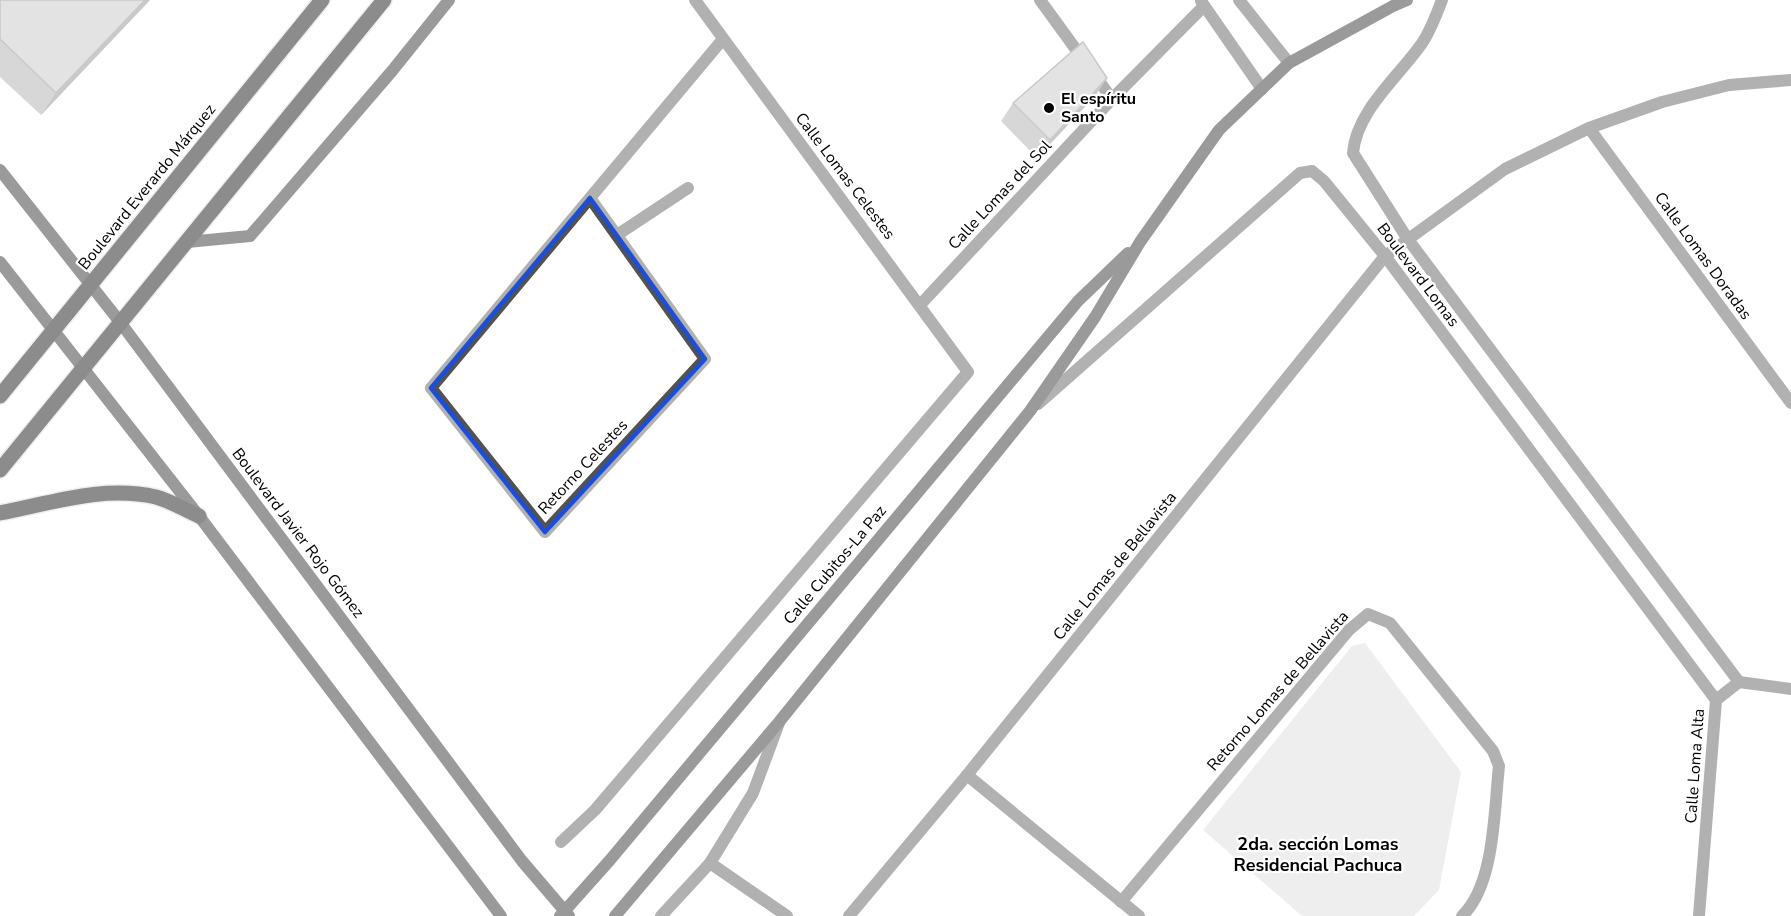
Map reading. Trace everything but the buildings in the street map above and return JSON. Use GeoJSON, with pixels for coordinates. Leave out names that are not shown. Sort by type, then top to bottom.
{"type":"FeatureCollection","features":[{"type":"Feature","properties":{"kind":"main road","name":"Boulevard Everardo Márquez"},"geometry":{"type":"LineString","coordinates":[[0,396],[322,0]]}},
{"type":"Feature","properties":{"kind":"main road"},"geometry":{"type":"LineString","coordinates":[[0,470],[384,0]]}},
{"type":"Feature","properties":{"kind":"main road"},"geometry":{"type":"LineString","coordinates":[[187,242],[250,236],[392,71],[449,0]]}},
{"type":"Feature","properties":{"kind":"main road","name":"Calle Cubitos-La Paz"},"geometry":{"type":"LineString","coordinates":[[615,916],[779,722],[1030,411],[1095,317],[1140,242],[1219,130],[1289,63],[1407,0]]}},
{"type":"Feature","properties":{"kind":"main road","name":"Boulevard Javier Rojo Gómez"},"geometry":{"type":"LineString","coordinates":[[0,170],[120,322],[522,861],[565,914]]}},
{"type":"Feature","properties":{"kind":"main road","name":"Calle Cubitos-La Paz"},"geometry":{"type":"LineString","coordinates":[[565,914],[1078,301],[1140,242]]}},
{"type":"Feature","properties":{"kind":"main road"},"geometry":{"type":"LineString","coordinates":[[0,262],[199,516],[501,916]]}},
{"type":"Feature","properties":{"kind":"main road"},"geometry":{"type":"LineString","coordinates":[[0,513],[97,492],[130,493],[158,498],[199,516]]}},
{"type":"Feature","properties":{"kind":"street","name":"Calle Lomas Celestes"},"geometry":{"type":"LineString","coordinates":[[561,842],[595,810],[968,372],[695,0]]}},
{"type":"Feature","properties":{"kind":"street"},"geometry":{"type":"LineString","coordinates":[[1040,0],[1112,99]]}},
{"type":"Feature","properties":{"kind":"street"},"geometry":{"type":"LineString","coordinates":[[1239,0],[1289,63]]}},
{"type":"Feature","properties":{"kind":"street","name":"Boulevard Lomas"},"geometry":{"type":"LineString","coordinates":[[1442,0],[1422,43],[1361,120],[1354,138],[1353,153],[1407,238],[1739,682]]}},
{"type":"Feature","properties":{"kind":"street"},"geometry":{"type":"LineString","coordinates":[[1202,3],[1262,89]]}},
{"type":"Feature","properties":{"kind":"street","name":"Calle Lomas del Sol"},"geometry":{"type":"LineString","coordinates":[[920,305],[1202,3]]}},
{"type":"Feature","properties":{"kind":"street","name":"Retorno Celestes"},"geometry":{"type":"LineString","coordinates":[[590,198],[705,359],[545,532],[431,388],[723,39]]}},
{"type":"Feature","properties":{"kind":"street","name":"Calle Lomas de Bellavista"},"geometry":{"type":"LineString","coordinates":[[849,916],[967,775],[1385,256],[1505,169],[1589,128],[1662,102],[1729,85],[1791,80]]}},
{"type":"Feature","properties":{"kind":"street","name":"Calle Lomas Doradas"},"geometry":{"type":"LineString","coordinates":[[1589,128],[1791,403]]}},
{"type":"Feature","properties":{"kind":"street","name":"Boulevard Lomas"},"geometry":{"type":"LineString","coordinates":[[1030,411],[1300,172],[1312,171],[1324,181],[1385,256],[1716,700]]}},
{"type":"Feature","properties":{"kind":"street"},"geometry":{"type":"LineString","coordinates":[[617,235],[688,188]]}},
{"type":"Feature","properties":{"kind":"street","name":"Retorno Lomas de Bellavista"},"geometry":{"type":"LineString","coordinates":[[1121,902],[1349,630],[1368,614],[1390,623],[1493,751],[1498,766],[1488,864],[1481,889],[1462,916]]}},
{"type":"Feature","properties":{"kind":"street"},"geometry":{"type":"LineString","coordinates":[[1739,682],[1791,689]]}},
{"type":"Feature","properties":{"kind":"street","name":"Calle Loma Alta"},"geometry":{"type":"LineString","coordinates":[[1700,916],[1716,700],[1739,682]]}},
{"type":"Feature","properties":{"kind":"street"},"geometry":{"type":"LineString","coordinates":[[660,916],[710,863],[753,793],[779,722]]}},
{"type":"Feature","properties":{"kind":"street"},"geometry":{"type":"LineString","coordinates":[[967,775],[1139,916]]}},
{"type":"Feature","properties":{"kind":"street"},"geometry":{"type":"LineString","coordinates":[[710,863],[787,916]]}},
{"type":"Feature","properties":{"kind":"highlighted area"},"geometry":{"type":"Polygon","coordinates":[[[590,198],[705,359],[545,532],[431,388],[590,198]]]}},
{"type":"Feature","properties":{"kind":"shaded area"},"geometry":{"type":"Polygon","coordinates":[[[1365,643],[1461,772],[1439,890],[1414,916],[1302,916],[1203,830],[1352,646],[1365,643]]]}},
{"type":"Feature","properties":{"kind":"place","name":"El espíritu Santo"},"geometry":{"type":"Point","coordinates":[1049,108]}},
{"type":"Feature","properties":{"kind":"district","name":"2da. sección Lomas Residencial Pachuca"},"geometry":{"type":"Point","coordinates":[1318,854]}}]}
